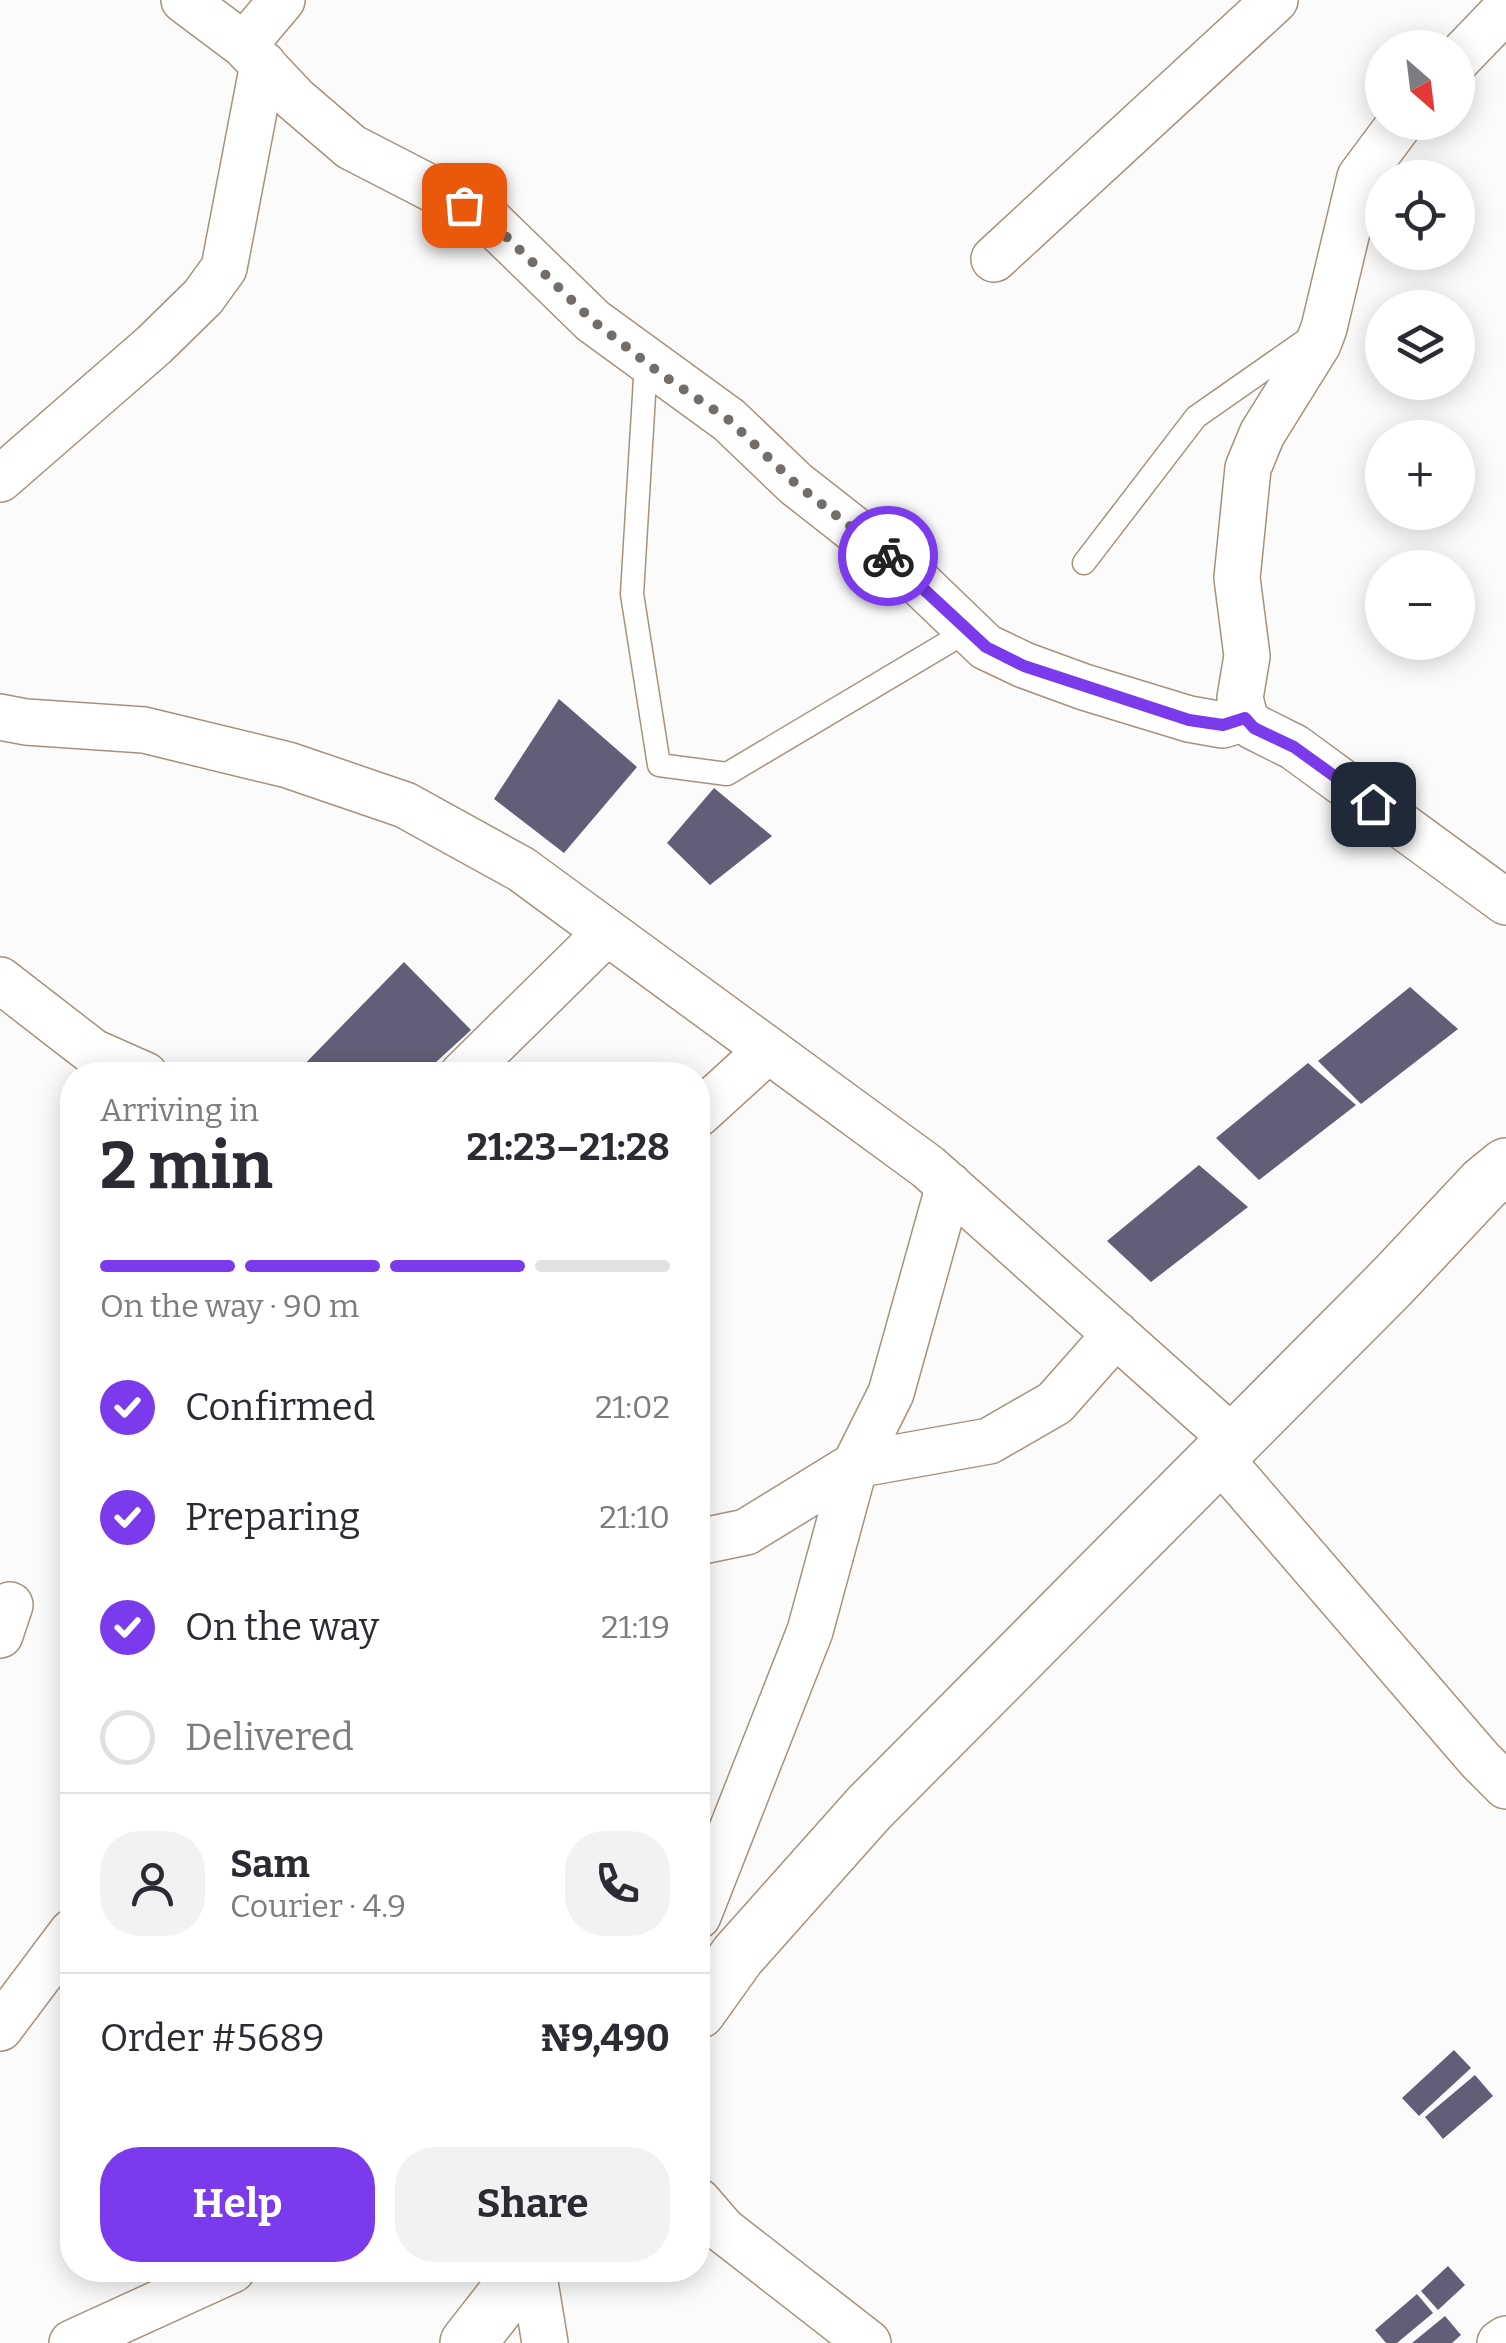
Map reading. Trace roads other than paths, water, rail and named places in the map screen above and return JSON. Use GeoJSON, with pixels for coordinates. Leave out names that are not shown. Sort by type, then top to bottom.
{"type":"FeatureCollection","features":[{"type":"Feature","properties":{"kind":"street"},"geometry":{"type":"LineString","coordinates":[[184,0],[254,54],[295,100],[351,146],[485,216],[593,321],[729,420],[796,484],[907,571],[986,647],[1084,688],[1189,720],[1223,725],[1245,718]]}},
{"type":"Feature","properties":{"kind":"street"},"geometry":{"type":"LineString","coordinates":[[0,479],[154,345],[203,297],[224,268],[254,54],[282,0]]}},
{"type":"Feature","properties":{"kind":"street"},"geometry":{"type":"LineString","coordinates":[[994,259],[1275,0]]}},
{"type":"Feature","properties":{"kind":"street"},"geometry":{"type":"LineString","coordinates":[[1475,41],[1506,10]]}},
{"type":"Feature","properties":{"kind":"street"},"geometry":{"type":"LineString","coordinates":[[1387,140],[1360,177],[1344,234],[1331,309],[1318,344],[1262,434],[1248,468],[1237,578],[1246,656],[1240,698],[1245,718],[1254,728],[1294,747],[1506,902]]}},
{"type":"Feature","properties":{"kind":"street"},"geometry":{"type":"LineString","coordinates":[[0,717],[144,730],[288,765],[405,805],[520,870],[949,1185],[1116,1334],[1226,1447],[1505,1784]]}},
{"type":"Feature","properties":{"kind":"street"},"geometry":{"type":"LineString","coordinates":[[475,1062],[607,932]]}},
{"type":"Feature","properties":{"kind":"street"},"geometry":{"type":"LineString","coordinates":[[0,980],[92,1052],[115,1062]]}},
{"type":"Feature","properties":{"kind":"street"},"geometry":{"type":"LineString","coordinates":[[710,1103],[768,1050]]}},
{"type":"Feature","properties":{"kind":"street"},"geometry":{"type":"LineString","coordinates":[[710,1994],[738,1955],[868,1808],[1506,1166]]}},
{"type":"Feature","properties":{"kind":"street"},"geometry":{"type":"LineString","coordinates":[[710,1885],[810,1630],[855,1465],[891,1394],[949,1185]]}},
{"type":"Feature","properties":{"kind":"street"},"geometry":{"type":"LineString","coordinates":[[710,1540],[746,1532],[855,1465],[990,1441],[1056,1402],[1116,1334]]}},
{"type":"Feature","properties":{"kind":"street"},"geometry":{"type":"LineString","coordinates":[[0,2028],[60,1948]]}},
{"type":"Feature","properties":{"kind":"street"},"geometry":{"type":"LineString","coordinates":[[710,2215],[868,2343]]}},
{"type":"Feature","properties":{"kind":"street"},"geometry":{"type":"LineString","coordinates":[[72,2343],[206,2282]]}},
{"type":"Feature","properties":{"kind":"street"},"geometry":{"type":"LineString","coordinates":[[468,2343],[519,2282]]}},
{"type":"Feature","properties":{"kind":"street"},"geometry":{"type":"LineString","coordinates":[[532,2282],[545,2343]]}},
{"type":"Feature","properties":{"kind":"lane"},"geometry":{"type":"LineString","coordinates":[[1084,563],[1196,417],[1324,328]]}},
{"type":"Feature","properties":{"kind":"lane"},"geometry":{"type":"LineString","coordinates":[[646,362],[632,594],[660,766],[727,774],[968,630]]}}]}
